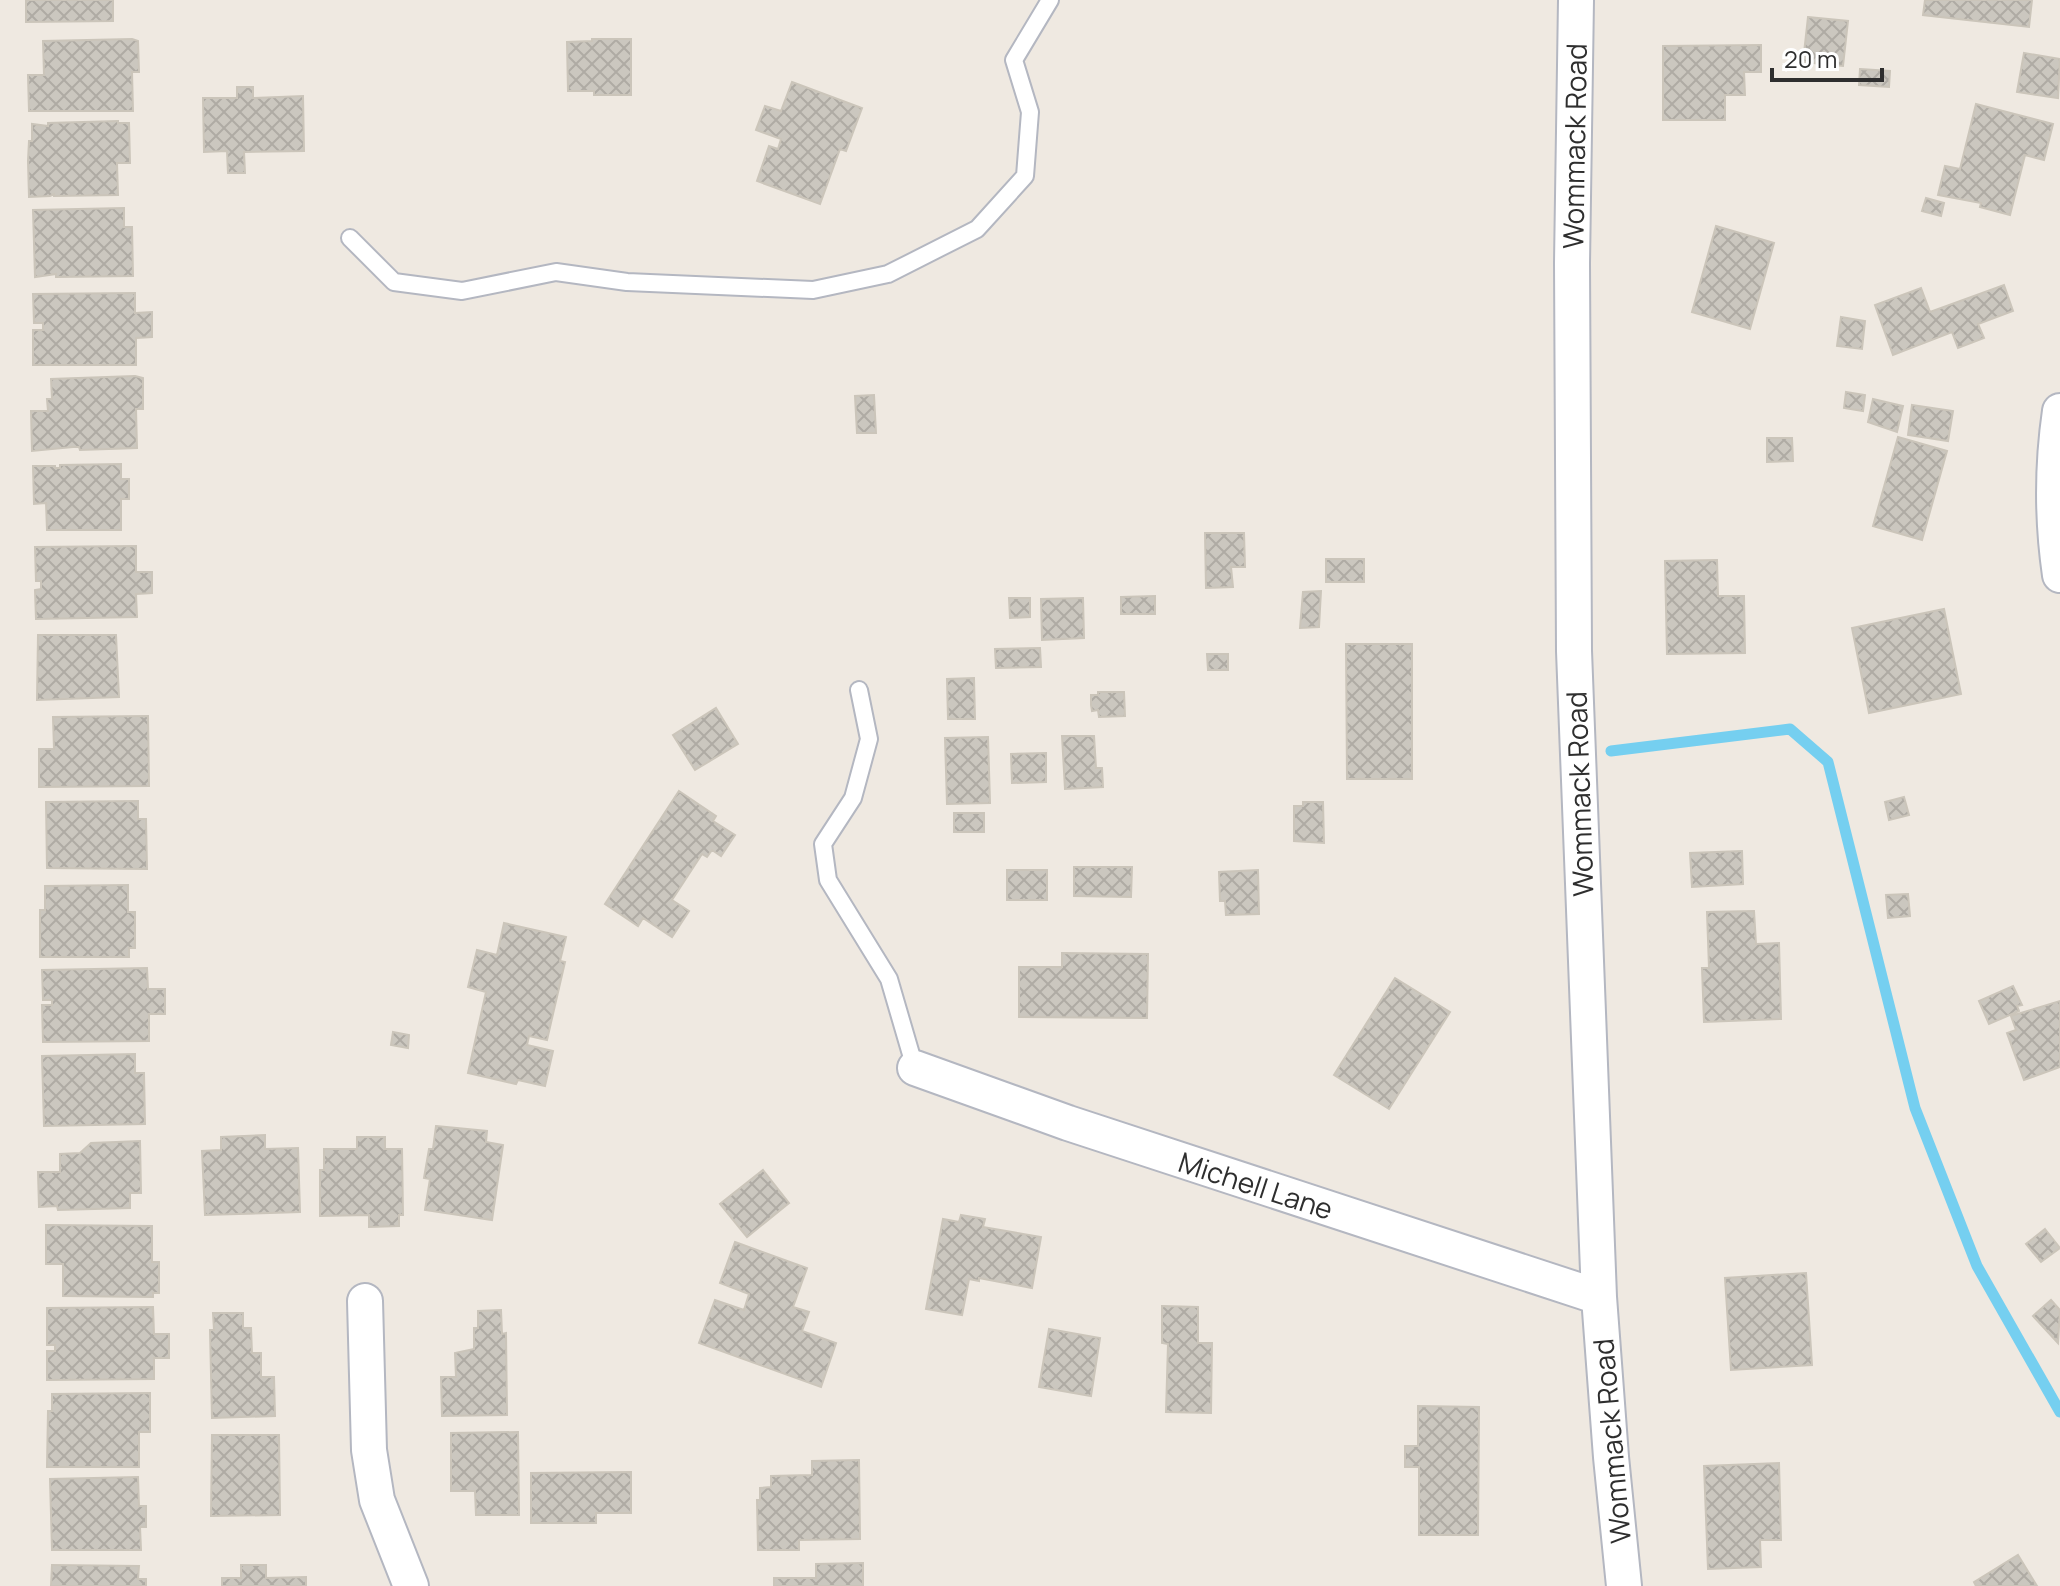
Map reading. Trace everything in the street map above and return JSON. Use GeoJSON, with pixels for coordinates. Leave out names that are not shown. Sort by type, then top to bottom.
{"type":"FeatureCollection","features":[{"type":"Feature","properties":{"kind":"street","name":"Wommack Road"},"geometry":{"type":"LineString","coordinates":[[1576,0],[1572,546],[1599,1297],[1624,1586]]}},
{"type":"Feature","properties":{"kind":"street"},"geometry":{"type":"LineString","coordinates":[[2060,411],[2053,481],[2060,575]]}},
{"type":"Feature","properties":{"kind":"street","name":"Michell Lane"},"geometry":{"type":"LineString","coordinates":[[915,1068],[1068,1123],[1599,1297]]}},
{"type":"Feature","properties":{"kind":"street"},"geometry":{"type":"LineString","coordinates":[[365,1301],[369,1450],[377,1500],[411,1586]]}},
{"type":"Feature","properties":{"kind":"lane"},"geometry":{"type":"LineString","coordinates":[[350,238],[394,282],[462,291],[556,272],[627,282],[813,290],[888,274],[977,229],[1025,176],[1030,112],[1014,60],[1050,0]]}},
{"type":"Feature","properties":{"kind":"lane"},"geometry":{"type":"LineString","coordinates":[[859,690],[869,739],[853,798],[823,844],[826,868],[828,880],[889,979],[915,1068]]}},
{"type":"Feature","properties":{"kind":"building"},"geometry":{"type":"Polygon","coordinates":[[[26,0],[113,0],[113,21],[26,22],[26,0]]]}},
{"type":"Feature","properties":{"kind":"building"},"geometry":{"type":"Polygon","coordinates":[[[1925,0],[2032,0],[2029,27],[1923,15],[1925,0]]]}},
{"type":"Feature","properties":{"kind":"building"},"geometry":{"type":"Polygon","coordinates":[[[1808,17],[1848,21],[1843,66],[1803,62],[1808,17]]]}},
{"type":"Feature","properties":{"kind":"building"},"geometry":{"type":"Polygon","coordinates":[[[631,39],[631,95],[568,91],[567,42],[631,39]]]}},
{"type":"Feature","properties":{"kind":"building"},"geometry":{"type":"Polygon","coordinates":[[[43,41],[138,41],[139,72],[132,72],[133,111],[29,111],[28,75],[44,75],[43,41]]]}},
{"type":"Feature","properties":{"kind":"building"},"geometry":{"type":"Polygon","coordinates":[[[1761,45],[1761,72],[1744,72],[1745,95],[1725,95],[1725,120],[1663,120],[1663,46],[1761,45]]]}},
{"type":"Feature","properties":{"kind":"building"},"geometry":{"type":"Polygon","coordinates":[[[2024,53],[2060,59],[2058,98],[2017,92],[2024,53]]]}},
{"type":"Feature","properties":{"kind":"building"},"geometry":{"type":"Polygon","coordinates":[[[1860,69],[1890,71],[1889,87],[1859,85],[1860,69]]]}},
{"type":"Feature","properties":{"kind":"building"},"geometry":{"type":"Polygon","coordinates":[[[792,82],[862,108],[846,151],[840,149],[820,204],[757,181],[769,146],[778,149],[781,139],[756,130],[765,106],[781,111],[792,82]]]}},
{"type":"Feature","properties":{"kind":"building"},"geometry":{"type":"Polygon","coordinates":[[[237,87],[253,87],[253,98],[303,96],[304,151],[244,152],[245,173],[228,173],[227,151],[204,152],[203,98],[237,98],[237,87]]]}},
{"type":"Feature","properties":{"kind":"building"},"geometry":{"type":"Polygon","coordinates":[[[1976,104],[2053,124],[2044,160],[2025,155],[2010,215],[1980,207],[1981,203],[1938,195],[1945,166],[1960,169],[1976,104]]]}},
{"type":"Feature","properties":{"kind":"building"},"geometry":{"type":"Polygon","coordinates":[[[48,123],[129,123],[130,163],[117,163],[118,195],[54,194],[29,197],[28,161],[32,124],[48,126],[48,123]]]}},
{"type":"Feature","properties":{"kind":"building"},"geometry":{"type":"Polygon","coordinates":[[[1926,198],[1944,203],[1941,216],[1922,211],[1926,198]]]}},
{"type":"Feature","properties":{"kind":"building"},"geometry":{"type":"Polygon","coordinates":[[[124,208],[124,227],[132,227],[133,276],[56,277],[56,274],[35,277],[33,210],[124,208]]]}},
{"type":"Feature","properties":{"kind":"building"},"geometry":{"type":"Polygon","coordinates":[[[1716,226],[1774,243],[1750,329],[1692,312],[1716,226]]]}},
{"type":"Feature","properties":{"kind":"building"},"geometry":{"type":"Polygon","coordinates":[[[2004,285],[2013,311],[1978,324],[1984,338],[1958,348],[1952,332],[1893,355],[1875,305],[1921,288],[1930,312],[2004,285]]]}},
{"type":"Feature","properties":{"kind":"building"},"geometry":{"type":"Polygon","coordinates":[[[135,293],[135,313],[152,312],[152,337],[136,338],[136,365],[33,365],[33,330],[43,330],[43,323],[34,323],[33,294],[135,293]]]}},
{"type":"Feature","properties":{"kind":"building"},"geometry":{"type":"Polygon","coordinates":[[[1841,317],[1865,321],[1862,349],[1837,346],[1841,317]]]}},
{"type":"Feature","properties":{"kind":"building"},"geometry":{"type":"Polygon","coordinates":[[[143,378],[143,409],[136,409],[137,448],[80,450],[73,447],[32,451],[31,411],[48,411],[47,399],[52,399],[51,379],[143,378]]]}},
{"type":"Feature","properties":{"kind":"building"},"geometry":{"type":"Polygon","coordinates":[[[1846,392],[1865,395],[1863,411],[1844,408],[1846,392]]]}},
{"type":"Feature","properties":{"kind":"building"},"geometry":{"type":"Polygon","coordinates":[[[874,395],[876,433],[857,433],[855,396],[874,395]]]}},
{"type":"Feature","properties":{"kind":"building"},"geometry":{"type":"Polygon","coordinates":[[[1873,399],[1903,406],[1897,432],[1868,422],[1873,399]]]}},
{"type":"Feature","properties":{"kind":"building"},"geometry":{"type":"Polygon","coordinates":[[[1912,405],[1953,411],[1948,441],[1908,435],[1912,405]]]}},
{"type":"Feature","properties":{"kind":"building"},"geometry":{"type":"Polygon","coordinates":[[[1898,437],[1947,451],[1922,540],[1873,526],[1898,437]]]}},
{"type":"Feature","properties":{"kind":"building"},"geometry":{"type":"Polygon","coordinates":[[[1767,438],[1792,438],[1793,461],[1767,462],[1767,438]]]}},
{"type":"Feature","properties":{"kind":"building"},"geometry":{"type":"Polygon","coordinates":[[[121,464],[121,479],[129,479],[129,499],[121,499],[121,530],[47,530],[46,503],[34,504],[33,466],[60,468],[60,465],[121,464]]]}},
{"type":"Feature","properties":{"kind":"building"},"geometry":{"type":"Polygon","coordinates":[[[1205,533],[1244,533],[1245,567],[1231,567],[1233,587],[1206,588],[1205,533]]]}},
{"type":"Feature","properties":{"kind":"building"},"geometry":{"type":"Polygon","coordinates":[[[136,546],[136,572],[152,572],[152,593],[136,594],[137,617],[36,619],[35,590],[41,589],[41,581],[36,581],[35,547],[136,546]]]}},
{"type":"Feature","properties":{"kind":"building"},"geometry":{"type":"Polygon","coordinates":[[[1326,559],[1364,559],[1364,582],[1326,582],[1326,559]]]}},
{"type":"Feature","properties":{"kind":"building"},"geometry":{"type":"Polygon","coordinates":[[[1717,560],[1718,596],[1744,596],[1745,653],[1667,654],[1665,561],[1717,560]]]}},
{"type":"Feature","properties":{"kind":"building"},"geometry":{"type":"Polygon","coordinates":[[[1321,591],[1319,627],[1300,628],[1303,592],[1321,591]]]}},
{"type":"Feature","properties":{"kind":"building"},"geometry":{"type":"Polygon","coordinates":[[[1155,596],[1155,614],[1121,614],[1121,597],[1155,596]]]}},
{"type":"Feature","properties":{"kind":"building"},"geometry":{"type":"Polygon","coordinates":[[[1009,598],[1030,598],[1030,617],[1010,618],[1009,598]]]}},
{"type":"Feature","properties":{"kind":"building"},"geometry":{"type":"Polygon","coordinates":[[[1083,598],[1084,638],[1042,640],[1041,599],[1083,598]]]}},
{"type":"Feature","properties":{"kind":"building"},"geometry":{"type":"Polygon","coordinates":[[[1944,609],[1961,694],[1869,713],[1852,628],[1944,609]]]}},
{"type":"Feature","properties":{"kind":"building"},"geometry":{"type":"Polygon","coordinates":[[[38,635],[116,635],[119,697],[37,700],[38,635]]]}},
{"type":"Feature","properties":{"kind":"building"},"geometry":{"type":"Polygon","coordinates":[[[1346,644],[1412,644],[1412,779],[1347,779],[1346,644]]]}},
{"type":"Feature","properties":{"kind":"building"},"geometry":{"type":"Polygon","coordinates":[[[1040,648],[1041,667],[996,668],[995,649],[1040,648]]]}},
{"type":"Feature","properties":{"kind":"building"},"geometry":{"type":"Polygon","coordinates":[[[1207,654],[1228,654],[1228,670],[1208,670],[1207,654]]]}},
{"type":"Feature","properties":{"kind":"building"},"geometry":{"type":"Polygon","coordinates":[[[974,678],[975,719],[948,719],[947,679],[974,678]]]}},
{"type":"Feature","properties":{"kind":"building"},"geometry":{"type":"Polygon","coordinates":[[[1098,692],[1124,692],[1125,716],[1099,717],[1098,710],[1092,711],[1091,695],[1098,695],[1098,692]]]}},
{"type":"Feature","properties":{"kind":"building"},"geometry":{"type":"Polygon","coordinates":[[[716,708],[738,744],[695,770],[673,735],[716,708]]]}},
{"type":"Feature","properties":{"kind":"building"},"geometry":{"type":"Polygon","coordinates":[[[148,716],[149,786],[39,787],[39,749],[54,749],[53,717],[148,716]]]}},
{"type":"Feature","properties":{"kind":"building"},"geometry":{"type":"Polygon","coordinates":[[[1062,736],[1094,736],[1096,768],[1102,768],[1103,787],[1065,789],[1062,736]]]}},
{"type":"Feature","properties":{"kind":"building"},"geometry":{"type":"Polygon","coordinates":[[[988,737],[990,803],[947,804],[945,738],[988,737]]]}},
{"type":"Feature","properties":{"kind":"building"},"geometry":{"type":"Polygon","coordinates":[[[1046,753],[1046,782],[1012,783],[1011,754],[1046,753]]]}},
{"type":"Feature","properties":{"kind":"building"},"geometry":{"type":"Polygon","coordinates":[[[679,791],[716,816],[713,821],[735,835],[721,856],[712,850],[707,857],[702,854],[672,900],[689,911],[672,937],[643,918],[638,926],[605,904],[679,791]]]}},
{"type":"Feature","properties":{"kind":"building"},"geometry":{"type":"Polygon","coordinates":[[[1904,797],[1909,815],[1889,820],[1885,802],[1904,797]]]}},
{"type":"Feature","properties":{"kind":"building"},"geometry":{"type":"Polygon","coordinates":[[[138,801],[138,819],[146,819],[147,869],[47,868],[46,802],[138,801]]]}},
{"type":"Feature","properties":{"kind":"building"},"geometry":{"type":"Polygon","coordinates":[[[1303,802],[1323,802],[1324,843],[1294,841],[1294,806],[1303,806],[1303,802]]]}},
{"type":"Feature","properties":{"kind":"building"},"geometry":{"type":"Polygon","coordinates":[[[954,813],[984,813],[984,832],[954,832],[954,813]]]}},
{"type":"Feature","properties":{"kind":"building"},"geometry":{"type":"Polygon","coordinates":[[[1742,851],[1743,884],[1692,887],[1690,853],[1742,851]]]}},
{"type":"Feature","properties":{"kind":"building"},"geometry":{"type":"Polygon","coordinates":[[[1074,867],[1132,867],[1131,897],[1074,896],[1074,867]]]}},
{"type":"Feature","properties":{"kind":"building"},"geometry":{"type":"Polygon","coordinates":[[[1007,870],[1047,870],[1047,900],[1007,900],[1007,870]]]}},
{"type":"Feature","properties":{"kind":"building"},"geometry":{"type":"Polygon","coordinates":[[[1258,870],[1259,914],[1226,915],[1225,901],[1220,901],[1219,872],[1258,870]]]}},
{"type":"Feature","properties":{"kind":"building"},"geometry":{"type":"Polygon","coordinates":[[[128,885],[128,912],[135,912],[135,948],[129,948],[129,957],[40,957],[40,910],[45,910],[45,886],[128,885]]]}},
{"type":"Feature","properties":{"kind":"building"},"geometry":{"type":"Polygon","coordinates":[[[1908,894],[1910,916],[1888,918],[1886,895],[1908,894]]]}},
{"type":"Feature","properties":{"kind":"building"},"geometry":{"type":"Polygon","coordinates":[[[1754,911],[1756,944],[1779,943],[1781,1019],[1704,1022],[1702,968],[1709,968],[1707,912],[1754,911]]]}},
{"type":"Feature","properties":{"kind":"building"},"geometry":{"type":"Polygon","coordinates":[[[504,923],[566,937],[560,961],[565,962],[547,1040],[529,1036],[527,1045],[553,1051],[545,1086],[518,1080],[516,1084],[468,1073],[486,992],[468,987],[477,950],[497,955],[504,923]]]}},
{"type":"Feature","properties":{"kind":"building"},"geometry":{"type":"Polygon","coordinates":[[[1062,953],[1148,954],[1147,1018],[1019,1017],[1019,967],[1062,967],[1062,953]]]}},
{"type":"Feature","properties":{"kind":"building"},"geometry":{"type":"Polygon","coordinates":[[[147,968],[148,989],[165,989],[165,1014],[149,1014],[149,1041],[43,1042],[42,1005],[52,1005],[52,1000],[43,1000],[42,970],[147,968]]]}},
{"type":"Feature","properties":{"kind":"building"},"geometry":{"type":"Polygon","coordinates":[[[1395,978],[1450,1012],[1389,1109],[1334,1075],[1395,978]]]}},
{"type":"Feature","properties":{"kind":"building"},"geometry":{"type":"Polygon","coordinates":[[[2013,986],[2022,1005],[2017,1006],[2019,1011],[1989,1024],[1979,1001],[2013,986]]]}},
{"type":"Feature","properties":{"kind":"building"},"geometry":{"type":"Polygon","coordinates":[[[2060,1001],[2060,1067],[2024,1080],[2007,1033],[2016,1030],[2011,1016],[2060,1001]]]}},
{"type":"Feature","properties":{"kind":"building"},"geometry":{"type":"Polygon","coordinates":[[[393,1032],[409,1035],[408,1048],[391,1045],[393,1032]]]}},
{"type":"Feature","properties":{"kind":"building"},"geometry":{"type":"Polygon","coordinates":[[[135,1054],[135,1073],[144,1073],[145,1124],[44,1126],[42,1056],[135,1054]]]}},
{"type":"Feature","properties":{"kind":"building"},"geometry":{"type":"Polygon","coordinates":[[[436,1126],[487,1131],[486,1142],[503,1145],[492,1220],[425,1210],[430,1179],[424,1178],[436,1126]]]}},
{"type":"Feature","properties":{"kind":"building"},"geometry":{"type":"Polygon","coordinates":[[[265,1135],[265,1149],[298,1148],[300,1212],[205,1215],[202,1151],[221,1150],[221,1137],[265,1135]]]}},
{"type":"Feature","properties":{"kind":"building"},"geometry":{"type":"Polygon","coordinates":[[[357,1137],[385,1137],[385,1149],[402,1149],[403,1215],[399,1215],[399,1226],[369,1227],[369,1215],[320,1216],[320,1170],[324,1170],[324,1149],[357,1149],[357,1137]]]}},
{"type":"Feature","properties":{"kind":"building"},"geometry":{"type":"Polygon","coordinates":[[[140,1141],[141,1193],[130,1193],[130,1208],[58,1210],[57,1206],[39,1207],[38,1172],[60,1172],[60,1154],[80,1153],[91,1143],[140,1141]]]}},
{"type":"Feature","properties":{"kind":"building"},"geometry":{"type":"Polygon","coordinates":[[[763,1170],[789,1203],[747,1237],[720,1204],[763,1170]]]}},
{"type":"Feature","properties":{"kind":"building"},"geometry":{"type":"Polygon","coordinates":[[[961,1215],[985,1219],[983,1227],[1041,1237],[1032,1288],[979,1278],[979,1281],[969,1279],[962,1315],[926,1309],[943,1219],[959,1222],[961,1215]]]}},
{"type":"Feature","properties":{"kind":"building"},"geometry":{"type":"Polygon","coordinates":[[[46,1225],[152,1226],[152,1262],[159,1262],[159,1293],[153,1293],[153,1297],[63,1296],[63,1264],[46,1264],[46,1225]]]}},
{"type":"Feature","properties":{"kind":"building"},"geometry":{"type":"Polygon","coordinates":[[[2045,1229],[2060,1248],[2041,1262],[2026,1244],[2045,1229]]]}},
{"type":"Feature","properties":{"kind":"building"},"geometry":{"type":"Polygon","coordinates":[[[735,1242],[807,1268],[793,1307],[809,1312],[802,1331],[836,1343],[821,1387],[699,1343],[715,1300],[744,1310],[749,1294],[720,1283],[735,1242]]]}},
{"type":"Feature","properties":{"kind":"building"},"geometry":{"type":"Polygon","coordinates":[[[1806,1273],[1812,1365],[1731,1370],[1725,1278],[1806,1273]]]}},
{"type":"Feature","properties":{"kind":"building"},"geometry":{"type":"Polygon","coordinates":[[[2051,1300],[2060,1310],[2058,1343],[2033,1316],[2051,1300]]]}},
{"type":"Feature","properties":{"kind":"building"},"geometry":{"type":"Polygon","coordinates":[[[1162,1306],[1198,1307],[1198,1343],[1212,1343],[1211,1413],[1166,1412],[1168,1344],[1162,1343],[1162,1306]]]}},
{"type":"Feature","properties":{"kind":"building"},"geometry":{"type":"Polygon","coordinates":[[[153,1307],[154,1334],[169,1334],[169,1358],[154,1358],[154,1379],[47,1380],[47,1351],[55,1351],[55,1345],[47,1345],[47,1308],[153,1307]]]}},
{"type":"Feature","properties":{"kind":"building"},"geometry":{"type":"Polygon","coordinates":[[[501,1310],[502,1334],[506,1333],[507,1415],[442,1416],[441,1377],[456,1377],[455,1353],[474,1349],[478,1311],[501,1310]]]}},
{"type":"Feature","properties":{"kind":"building"},"geometry":{"type":"Polygon","coordinates":[[[213,1313],[243,1313],[243,1328],[251,1328],[252,1353],[261,1353],[261,1377],[274,1377],[275,1416],[212,1418],[210,1330],[214,1330],[213,1313]]]}},
{"type":"Feature","properties":{"kind":"building"},"geometry":{"type":"Polygon","coordinates":[[[1049,1329],[1100,1338],[1091,1396],[1039,1387],[1049,1329]]]}},
{"type":"Feature","properties":{"kind":"building"},"geometry":{"type":"Polygon","coordinates":[[[150,1393],[150,1432],[139,1432],[139,1467],[47,1467],[48,1411],[52,1411],[52,1394],[150,1393]]]}},
{"type":"Feature","properties":{"kind":"building"},"geometry":{"type":"Polygon","coordinates":[[[1418,1406],[1479,1407],[1478,1535],[1419,1535],[1419,1467],[1405,1467],[1405,1446],[1418,1446],[1418,1406]]]}},
{"type":"Feature","properties":{"kind":"building"},"geometry":{"type":"Polygon","coordinates":[[[518,1432],[519,1515],[476,1515],[475,1491],[451,1491],[451,1433],[518,1432]]]}},
{"type":"Feature","properties":{"kind":"building"},"geometry":{"type":"Polygon","coordinates":[[[212,1435],[279,1435],[280,1515],[211,1516],[212,1435]]]}},
{"type":"Feature","properties":{"kind":"building"},"geometry":{"type":"Polygon","coordinates":[[[859,1460],[860,1539],[799,1540],[799,1550],[758,1550],[757,1500],[760,1500],[760,1488],[771,1487],[771,1476],[812,1475],[812,1461],[859,1460]]]}},
{"type":"Feature","properties":{"kind":"building"},"geometry":{"type":"Polygon","coordinates":[[[1779,1463],[1781,1540],[1760,1540],[1761,1567],[1708,1569],[1704,1466],[1779,1463]]]}},
{"type":"Feature","properties":{"kind":"building"},"geometry":{"type":"Polygon","coordinates":[[[631,1472],[631,1513],[596,1513],[596,1523],[531,1523],[531,1473],[631,1472]]]}},
{"type":"Feature","properties":{"kind":"building"},"geometry":{"type":"Polygon","coordinates":[[[138,1477],[139,1506],[146,1506],[146,1527],[140,1527],[141,1550],[52,1550],[50,1479],[138,1477]]]}},
{"type":"Feature","properties":{"kind":"building"},"geometry":{"type":"Polygon","coordinates":[[[2018,1555],[2037,1586],[1976,1586],[1974,1582],[2018,1555]]]}},
{"type":"Feature","properties":{"kind":"building"},"geometry":{"type":"Polygon","coordinates":[[[863,1563],[863,1586],[774,1586],[774,1578],[816,1578],[816,1564],[863,1563]]]}},
{"type":"Feature","properties":{"kind":"building"},"geometry":{"type":"Polygon","coordinates":[[[52,1565],[139,1566],[138,1579],[146,1579],[146,1586],[51,1586],[52,1565]]]}},
{"type":"Feature","properties":{"kind":"building"},"geometry":{"type":"Polygon","coordinates":[[[241,1565],[266,1565],[266,1578],[306,1577],[306,1586],[222,1586],[222,1578],[241,1578],[241,1565]]]}},
{"type":"Feature","properties":{"kind":"waterway"},"geometry":{"type":"LineString","coordinates":[[1611,751],[1790,729],[1828,762],[1915,1108],[1977,1266],[2060,1412]]}}]}
